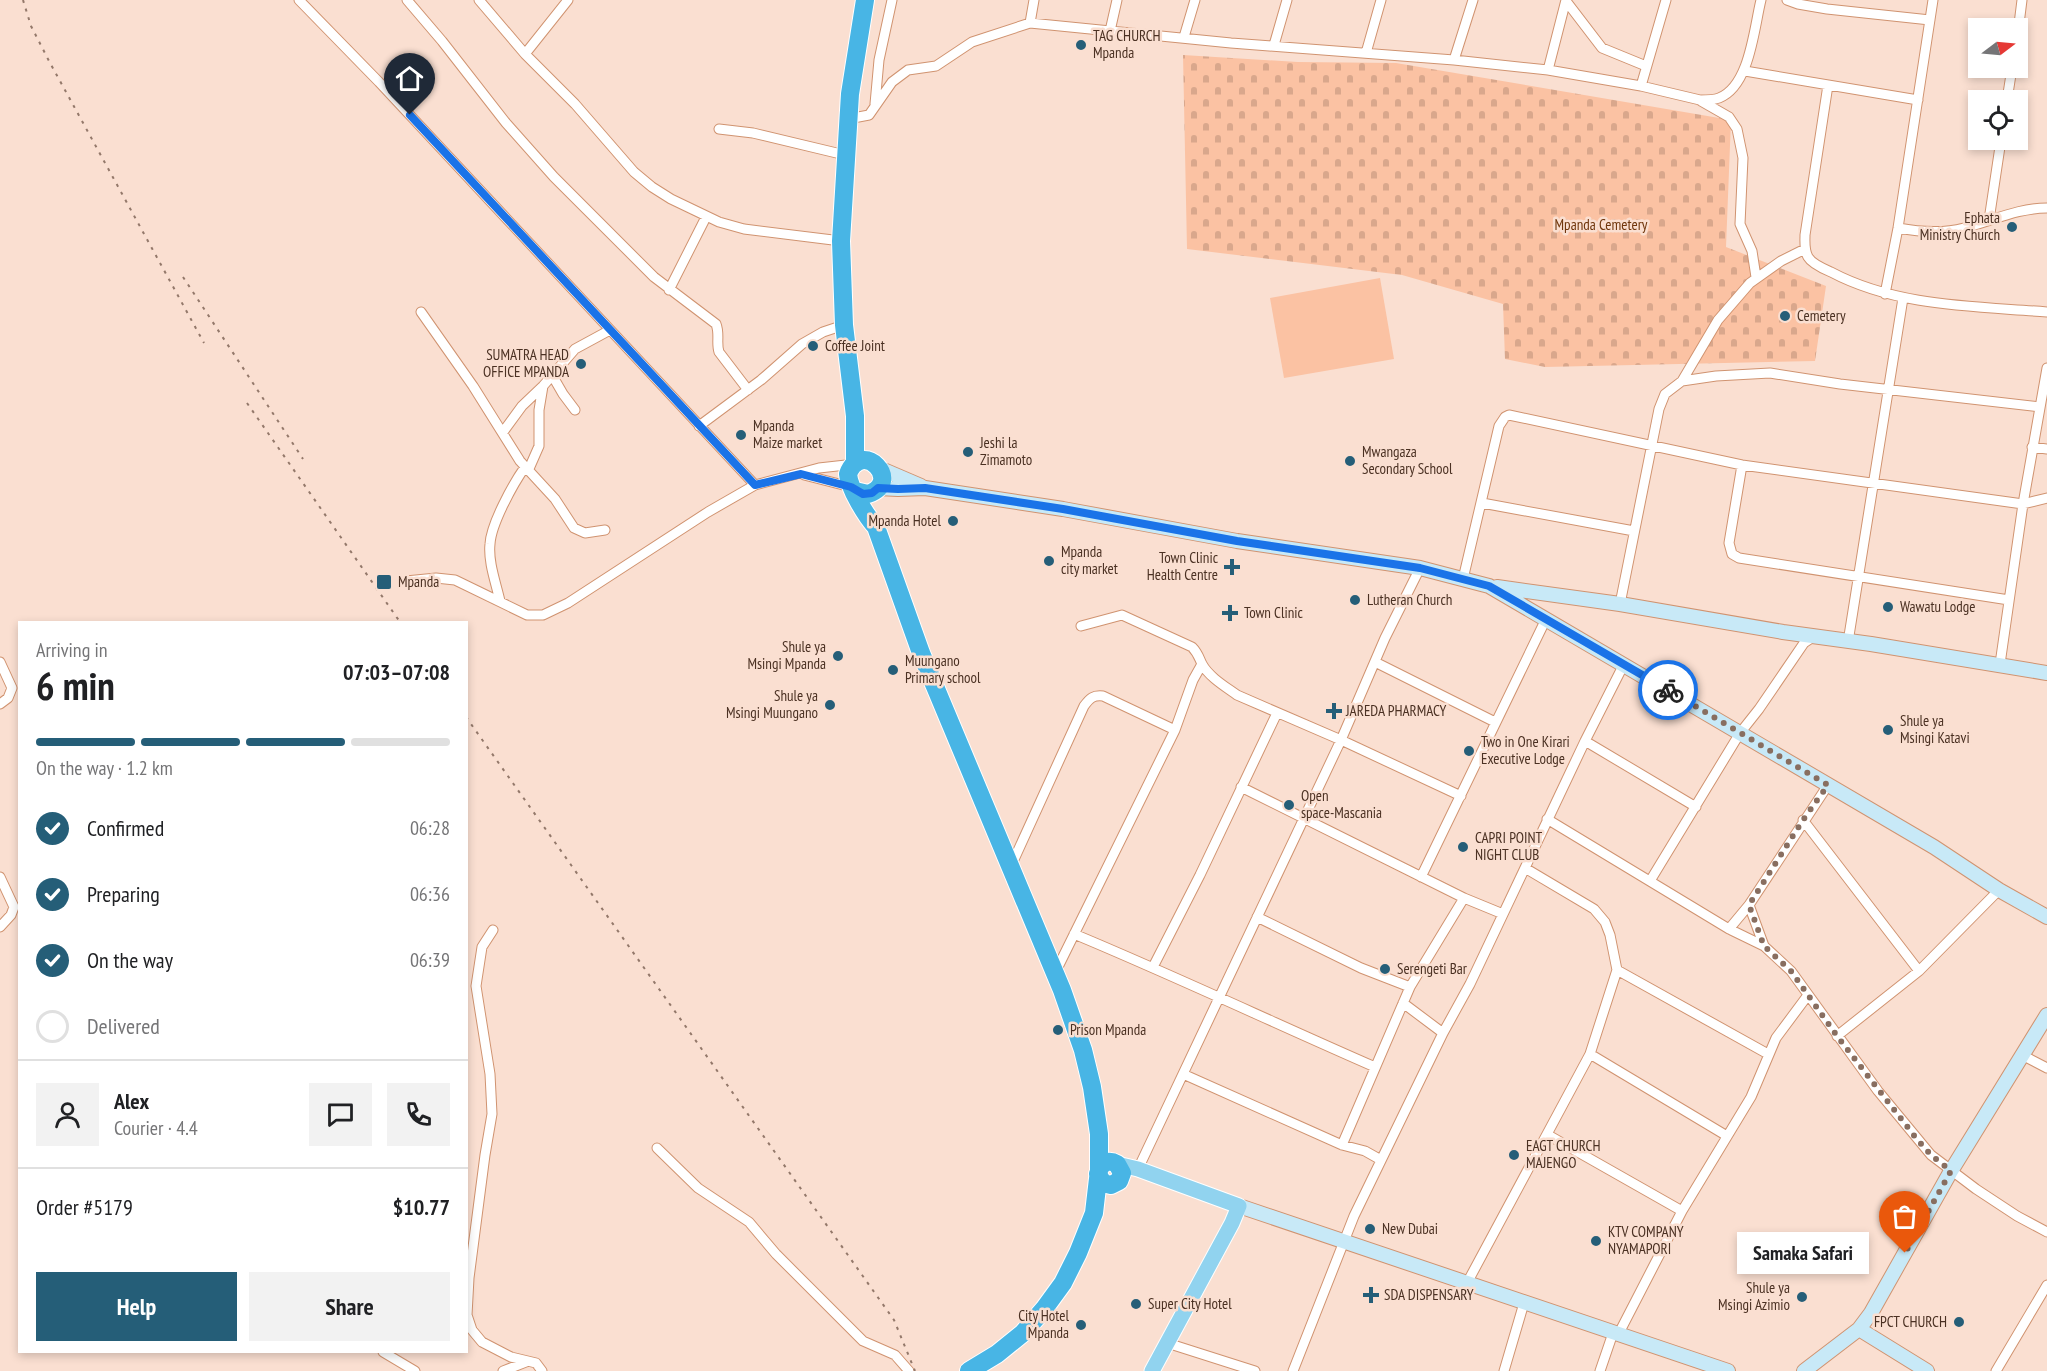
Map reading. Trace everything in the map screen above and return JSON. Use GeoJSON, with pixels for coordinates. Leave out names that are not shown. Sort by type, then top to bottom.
{"type":"FeatureCollection","features":[{"type":"Feature","properties":{"kind":"highway"},"geometry":{"type":"LineString","coordinates":[[855,464],[855,416],[844,325],[841,241],[850,94],[864,0]]}},
{"type":"Feature","properties":{"kind":"highway"},"geometry":{"type":"LineString","coordinates":[[855,416],[882,474],[877,489],[876,527]]}},
{"type":"Feature","properties":{"kind":"highway"},"geometry":{"type":"LineString","coordinates":[[877,466],[868,460],[861,460],[848,474],[864,512],[876,527],[921,654],[1055,973],[1083,1050],[1092,1087],[1099,1134],[1110,1172],[1078,1253],[1068,1273],[1044,1309],[1023,1333],[997,1354],[969,1371]]}},
{"type":"Feature","properties":{"kind":"highway"},"geometry":{"type":"LineString","coordinates":[[853,489],[868,494],[877,489]]}},
{"type":"Feature","properties":{"kind":"main road"},"geometry":{"type":"LineString","coordinates":[[1110,1172],[1145,1172],[1239,1206],[1152,1371]]}},
{"type":"Feature","properties":{"kind":"street"},"geometry":{"type":"LineString","coordinates":[[299,0],[379,82],[755,485]]}},
{"type":"Feature","properties":{"kind":"street"},"geometry":{"type":"LineString","coordinates":[[407,0],[527,148],[669,290],[716,324],[719,332],[717,346],[719,352],[748,390]]}},
{"type":"Feature","properties":{"kind":"street"},"geometry":{"type":"LineString","coordinates":[[479,0],[525,54],[575,104],[634,172],[652,187],[706,217],[744,229],[841,241]]}},
{"type":"Feature","properties":{"kind":"street"},"geometry":{"type":"LineString","coordinates":[[525,54],[568,0]]}},
{"type":"Feature","properties":{"kind":"street"},"geometry":{"type":"LineString","coordinates":[[875,107],[879,60],[892,0]]}},
{"type":"Feature","properties":{"kind":"street"},"geometry":{"type":"LineString","coordinates":[[1030,24],[1034,0]]}},
{"type":"Feature","properties":{"kind":"street"},"geometry":{"type":"LineString","coordinates":[[1110,31],[1117,0]]}},
{"type":"Feature","properties":{"kind":"street"},"geometry":{"type":"LineString","coordinates":[[1184,38],[1195,0]]}},
{"type":"Feature","properties":{"kind":"street"},"geometry":{"type":"LineString","coordinates":[[1274,45],[1287,0]]}},
{"type":"Feature","properties":{"kind":"street"},"geometry":{"type":"LineString","coordinates":[[1366,53],[1381,0]]}},
{"type":"Feature","properties":{"kind":"street"},"geometry":{"type":"LineString","coordinates":[[1454,60],[1473,0]]}},
{"type":"Feature","properties":{"kind":"street"},"geometry":{"type":"LineString","coordinates":[[1641,86],[1666,0]]}},
{"type":"Feature","properties":{"kind":"street"},"geometry":{"type":"LineString","coordinates":[[848,118],[869,115],[892,82],[908,70],[936,66],[972,42],[1030,24],[1548,70],[1641,86],[1700,100],[1718,99],[1736,85],[1744,71],[1761,0]]}},
{"type":"Feature","properties":{"kind":"street"},"geometry":{"type":"LineString","coordinates":[[1787,0],[1827,9],[1930,20]]}},
{"type":"Feature","properties":{"kind":"street"},"geometry":{"type":"LineString","coordinates":[[1885,294],[1898,228],[1933,0]]}},
{"type":"Feature","properties":{"kind":"street"},"geometry":{"type":"LineString","coordinates":[[2020,18],[2022,0]]}},
{"type":"Feature","properties":{"kind":"street"},"geometry":{"type":"LineString","coordinates":[[1548,70],[1566,1]]}},
{"type":"Feature","properties":{"kind":"street"},"geometry":{"type":"LineString","coordinates":[[1566,1],[1602,48],[1646,66]]}},
{"type":"Feature","properties":{"kind":"street"},"geometry":{"type":"LineString","coordinates":[[1744,71],[1918,100]]}},
{"type":"Feature","properties":{"kind":"street"},"geometry":{"type":"LineString","coordinates":[[1827,85],[1808,208],[1805,249],[1811,260],[1854,284],[1903,298],[2047,312]]}},
{"type":"Feature","properties":{"kind":"street"},"geometry":{"type":"LineString","coordinates":[[1700,100],[1729,117],[1737,129],[1743,158],[1740,224],[1752,251],[1756,277]]}},
{"type":"Feature","properties":{"kind":"street"},"geometry":{"type":"LineString","coordinates":[[719,129],[766,136],[845,155]]}},
{"type":"Feature","properties":{"kind":"street"},"geometry":{"type":"LineString","coordinates":[[1989,220],[2000,150]]}},
{"type":"Feature","properties":{"kind":"street"},"geometry":{"type":"LineString","coordinates":[[1898,228],[1921,232],[1945,232],[2024,210],[2047,208]]}},
{"type":"Feature","properties":{"kind":"street"},"geometry":{"type":"LineString","coordinates":[[669,290],[706,217]]}},
{"type":"Feature","properties":{"kind":"street"},"geometry":{"type":"LineString","coordinates":[[1620,604],[1659,409],[1665,394],[1682,381],[1718,320],[1756,277],[1805,249]]}},
{"type":"Feature","properties":{"kind":"street"},"geometry":{"type":"LineString","coordinates":[[1848,642],[1903,298]]}},
{"type":"Feature","properties":{"kind":"street"},"geometry":{"type":"LineString","coordinates":[[421,312],[527,469],[555,499],[574,528],[585,533],[605,530]]}},
{"type":"Feature","properties":{"kind":"street"},"geometry":{"type":"LineString","coordinates":[[699,426],[748,390],[802,344],[823,332],[844,325]]}},
{"type":"Feature","properties":{"kind":"street"},"geometry":{"type":"LineString","coordinates":[[503,432],[522,406],[575,349],[610,330]]}},
{"type":"Feature","properties":{"kind":"street"},"geometry":{"type":"LineString","coordinates":[[2000,664],[2032,447],[2047,368]]}},
{"type":"Feature","properties":{"kind":"street"},"geometry":{"type":"LineString","coordinates":[[1682,381],[1716,376],[1770,373],[2040,407]]}},
{"type":"Feature","properties":{"kind":"street"},"geometry":{"type":"LineString","coordinates":[[552,375],[562,394],[575,410]]}},
{"type":"Feature","properties":{"kind":"street"},"geometry":{"type":"LineString","coordinates":[[500,601],[489,547],[491,533],[513,483],[527,469],[539,446],[539,410],[543,386]]}},
{"type":"Feature","properties":{"kind":"street"},"geometry":{"type":"LineString","coordinates":[[1463,579],[1499,426],[1505,417],[1513,416],[1742,465],[2023,504],[2047,498]]}},
{"type":"Feature","properties":{"kind":"street"},"geometry":{"type":"LineString","coordinates":[[2032,447],[2047,450]]}},
{"type":"Feature","properties":{"kind":"street"},"geometry":{"type":"LineString","coordinates":[[406,581],[436,578],[455,580],[527,615],[543,615],[568,603],[708,512],[755,485],[830,466],[855,464]]}},
{"type":"Feature","properties":{"kind":"street"},"geometry":{"type":"LineString","coordinates":[[1742,465],[1729,543],[1732,554],[1739,558],[2008,600]]}},
{"type":"Feature","properties":{"kind":"street"},"geometry":{"type":"LineString","coordinates":[[877,466],[925,488]]}},
{"type":"Feature","properties":{"kind":"street"},"geometry":{"type":"LineString","coordinates":[[801,474],[853,489]]}},
{"type":"Feature","properties":{"kind":"street"},"geometry":{"type":"LineString","coordinates":[[877,489],[925,488],[1063,509],[1237,541],[1420,568],[1489,586],[1620,604],[2047,673]]}},
{"type":"Feature","properties":{"kind":"street"},"geometry":{"type":"LineString","coordinates":[[1482,503],[1634,531]]}},
{"type":"Feature","properties":{"kind":"street"},"geometry":{"type":"LineString","coordinates":[[1145,1172],[1183,1074],[1341,740],[1385,638],[1420,568]]}},
{"type":"Feature","properties":{"kind":"street"},"geometry":{"type":"LineString","coordinates":[[1489,586],[2047,917]]}},
{"type":"Feature","properties":{"kind":"street"},"geometry":{"type":"LineString","coordinates":[[1081,626],[1115,616],[1131,618],[1192,647],[1198,653],[1202,664],[1215,678],[1237,695],[1461,796]]}},
{"type":"Feature","properties":{"kind":"street"},"geometry":{"type":"LineString","coordinates":[[1421,877],[1546,619]]}},
{"type":"Feature","properties":{"kind":"street"},"geometry":{"type":"LineString","coordinates":[[1650,881],[1740,733],[1804,644],[1810,639]]}},
{"type":"Feature","properties":{"kind":"street"},"geometry":{"type":"LineString","coordinates":[[0,662],[12,688],[8,698],[0,704]]}},
{"type":"Feature","properties":{"kind":"street"},"geometry":{"type":"LineString","coordinates":[[1375,662],[1495,722]]}},
{"type":"Feature","properties":{"kind":"street"},"geometry":{"type":"LineString","coordinates":[[1055,973],[1175,730],[1193,680],[1202,664]]}},
{"type":"Feature","properties":{"kind":"street"},"geometry":{"type":"LineString","coordinates":[[1293,1371],[1343,1242],[1381,1160],[1443,1033],[1470,984],[1547,819],[1624,664]]}},
{"type":"Feature","properties":{"kind":"street"},"geometry":{"type":"LineString","coordinates":[[1011,866],[1084,706],[1090,698],[1096,695],[1102,696],[1175,730]]}},
{"type":"Feature","properties":{"kind":"street"},"geometry":{"type":"LineString","coordinates":[[1153,967],[1277,713]]}},
{"type":"Feature","properties":{"kind":"street"},"geometry":{"type":"LineString","coordinates":[[1585,741],[1696,807]]}},
{"type":"Feature","properties":{"kind":"street"},"geometry":{"type":"LineString","coordinates":[[1729,929],[1749,905],[1828,785]]}},
{"type":"Feature","properties":{"kind":"street"},"geometry":{"type":"LineString","coordinates":[[1242,787],[1464,898],[1503,914]]}},
{"type":"Feature","properties":{"kind":"street"},"geometry":{"type":"LineString","coordinates":[[1547,819],[1729,929],[1764,946],[1791,971],[1837,1036],[1931,1155],[2017,1215],[2046,1228]]}},
{"type":"Feature","properties":{"kind":"street"},"geometry":{"type":"LineString","coordinates":[[1803,820],[1919,971]]}},
{"type":"Feature","properties":{"kind":"street"},"geometry":{"type":"LineString","coordinates":[[1467,1283],[1590,1054],[1617,970],[1610,934],[1605,922],[1594,909],[1525,868]]}},
{"type":"Feature","properties":{"kind":"street"},"geometry":{"type":"LineString","coordinates":[[0,877],[14,907],[11,915],[0,927]]}},
{"type":"Feature","properties":{"kind":"street"},"geometry":{"type":"LineString","coordinates":[[1837,1036],[1919,971],[1999,890]]}},
{"type":"Feature","properties":{"kind":"street"},"geometry":{"type":"LineString","coordinates":[[1342,1145],[1410,987],[1464,898]]}},
{"type":"Feature","properties":{"kind":"street"},"geometry":{"type":"LineString","coordinates":[[1749,905],[1764,946]]}},
{"type":"Feature","properties":{"kind":"street"},"geometry":{"type":"LineString","coordinates":[[1257,918],[1361,968],[1410,987]]}},
{"type":"Feature","properties":{"kind":"street"},"geometry":{"type":"LineString","coordinates":[[468,1303],[492,1114],[490,1074],[476,986],[482,947],[493,930]]}},
{"type":"Feature","properties":{"kind":"street"},"geometry":{"type":"LineString","coordinates":[[1074,934],[1375,1067]]}},
{"type":"Feature","properties":{"kind":"street"},"geometry":{"type":"LineString","coordinates":[[1617,970],[1768,1054]]}},
{"type":"Feature","properties":{"kind":"street"},"geometry":{"type":"LineString","coordinates":[[1600,1371],[1615,1334],[1682,1211],[1751,1097],[1776,1038],[1808,995]]}},
{"type":"Feature","properties":{"kind":"street"},"geometry":{"type":"LineString","coordinates":[[1403,1003],[1443,1033]]}},
{"type":"Feature","properties":{"kind":"street"},"geometry":{"type":"LineString","coordinates":[[1804,1371],[1858,1329],[1871,1313],[1951,1171],[2047,1015]]}},
{"type":"Feature","properties":{"kind":"street"},"geometry":{"type":"LineString","coordinates":[[1590,1054],[1727,1136]]}},
{"type":"Feature","properties":{"kind":"street"},"geometry":{"type":"LineString","coordinates":[[2022,1055],[2047,1068]]}},
{"type":"Feature","properties":{"kind":"street"},"geometry":{"type":"LineString","coordinates":[[1183,1074],[1342,1145],[1365,1151],[1381,1160]]}},
{"type":"Feature","properties":{"kind":"street"},"geometry":{"type":"LineString","coordinates":[[1548,1135],[1682,1211]]}},
{"type":"Feature","properties":{"kind":"street"},"geometry":{"type":"LineString","coordinates":[[657,1148],[698,1188],[748,1222],[776,1254],[863,1341],[895,1355],[909,1371]]}},
{"type":"Feature","properties":{"kind":"street"},"geometry":{"type":"LineString","coordinates":[[1239,1206],[1726,1371]]}},
{"type":"Feature","properties":{"kind":"street"},"geometry":{"type":"LineString","coordinates":[[1996,1371],[2047,1285]]}},
{"type":"Feature","properties":{"kind":"street"},"geometry":{"type":"LineString","coordinates":[[1504,1371],[1524,1304]]}},
{"type":"Feature","properties":{"kind":"street"},"geometry":{"type":"LineString","coordinates":[[468,1318],[472,1330],[482,1342],[511,1357],[536,1363],[542,1371]]}},
{"type":"Feature","properties":{"kind":"street"},"geometry":{"type":"LineString","coordinates":[[1858,1329],[1927,1371]]}},
{"type":"Feature","properties":{"kind":"street"},"geometry":{"type":"LineString","coordinates":[[1167,1343],[1255,1371]]}},
{"type":"Feature","properties":{"kind":"street"},"geometry":{"type":"LineString","coordinates":[[385,1353],[415,1371]]}},
{"type":"Feature","properties":{"kind":"street"},"geometry":{"type":"LineString","coordinates":[[503,1371],[526,1362]]}},
{"type":"Feature","properties":{"kind":"green space","name":"Mpanda Cemetery"},"geometry":{"type":"Polygon","coordinates":[[[1183,55],[1298,62],[1396,63],[1731,120],[1726,247],[1826,286],[1815,361],[1545,367],[1505,359],[1503,304],[1402,275],[1187,249],[1183,55]]]}},
{"type":"Feature","properties":{"kind":"green space"},"geometry":{"type":"Polygon","coordinates":[[[1380,278],[1394,359],[1284,378],[1270,298],[1380,278]]]}},
{"type":"Feature","properties":{"kind":"railway"},"geometry":{"type":"LineString","coordinates":[[23,0],[31,26],[49,61],[204,343]]}},
{"type":"Feature","properties":{"kind":"railway"},"geometry":{"type":"LineString","coordinates":[[183,277],[303,459]]}},
{"type":"Feature","properties":{"kind":"railway"},"geometry":{"type":"LineString","coordinates":[[247,403],[399,621]]}},
{"type":"Feature","properties":{"kind":"railway"},"geometry":{"type":"LineString","coordinates":[[468,720],[894,1320],[915,1371]]}},
{"type":"Feature","properties":{"kind":"way so far"},"geometry":{"type":"LineString","coordinates":[[1668,690],[1828,785],[1749,905],[1764,946],[1791,971],[1878,1091],[1916,1138],[1931,1155],[1951,1171],[1905,1253]]}},
{"type":"Feature","properties":{"kind":"place","name":"TAG CHURCH Mpanda"},"geometry":{"type":"Point","coordinates":[1081,45]}},
{"type":"Feature","properties":{"kind":"place","name":"Ephata Ministry Church"},"geometry":{"type":"Point","coordinates":[2012,227]}},
{"type":"Feature","properties":{"kind":"place","name":"Cemetery"},"geometry":{"type":"Point","coordinates":[1785,316]}},
{"type":"Feature","properties":{"kind":"place","name":"Coffee Joint"},"geometry":{"type":"Point","coordinates":[813,346]}},
{"type":"Feature","properties":{"kind":"place","name":"SUMATRA HEAD OFFICE MPANDA"},"geometry":{"type":"Point","coordinates":[581,364]}},
{"type":"Feature","properties":{"kind":"place","name":"Mpanda Maize market"},"geometry":{"type":"Point","coordinates":[741,435]}},
{"type":"Feature","properties":{"kind":"place","name":"Jeshi la Zimamoto"},"geometry":{"type":"Point","coordinates":[968,452]}},
{"type":"Feature","properties":{"kind":"place","name":"Mwangaza Secondary School"},"geometry":{"type":"Point","coordinates":[1350,461]}},
{"type":"Feature","properties":{"kind":"place","name":"Mpanda Hotel"},"geometry":{"type":"Point","coordinates":[953,521]}},
{"type":"Feature","properties":{"kind":"place","name":"Mpanda city market"},"geometry":{"type":"Point","coordinates":[1049,561]}},
{"type":"Feature","properties":{"kind":"place","name":"Town Clinic Health Centre"},"geometry":{"type":"Point","coordinates":[1232,567]}},
{"type":"Feature","properties":{"kind":"place","name":"Mpanda"},"geometry":{"type":"Point","coordinates":[384,582]}},
{"type":"Feature","properties":{"kind":"place","name":"Lutheran Church"},"geometry":{"type":"Point","coordinates":[1355,600]}},
{"type":"Feature","properties":{"kind":"place","name":"Wawatu Lodge"},"geometry":{"type":"Point","coordinates":[1888,607]}},
{"type":"Feature","properties":{"kind":"place","name":"Town Clinic"},"geometry":{"type":"Point","coordinates":[1230,613]}},
{"type":"Feature","properties":{"kind":"place","name":"Shule ya Msingi Mpanda"},"geometry":{"type":"Point","coordinates":[838,656]}},
{"type":"Feature","properties":{"kind":"place","name":"Muungano Primary school"},"geometry":{"type":"Point","coordinates":[893,670]}},
{"type":"Feature","properties":{"kind":"place","name":"Shule ya Msingi Muungano"},"geometry":{"type":"Point","coordinates":[830,705]}},
{"type":"Feature","properties":{"kind":"place","name":"JAREDA PHARMACY"},"geometry":{"type":"Point","coordinates":[1334,711]}},
{"type":"Feature","properties":{"kind":"place","name":"Shule ya Msingi Katavi"},"geometry":{"type":"Point","coordinates":[1888,730]}},
{"type":"Feature","properties":{"kind":"place","name":"Two in One Kirari Executive Lodge"},"geometry":{"type":"Point","coordinates":[1469,751]}},
{"type":"Feature","properties":{"kind":"place","name":"Open space-Mascania"},"geometry":{"type":"Point","coordinates":[1289,805]}},
{"type":"Feature","properties":{"kind":"place","name":"CAPRI POINT NIGHT CLUB"},"geometry":{"type":"Point","coordinates":[1463,847]}},
{"type":"Feature","properties":{"kind":"place","name":"Serengeti Bar"},"geometry":{"type":"Point","coordinates":[1385,969]}},
{"type":"Feature","properties":{"kind":"place","name":"Prison Mpanda"},"geometry":{"type":"Point","coordinates":[1058,1030]}},
{"type":"Feature","properties":{"kind":"place","name":"EAGT CHURCH MAJENGO"},"geometry":{"type":"Point","coordinates":[1514,1155]}},
{"type":"Feature","properties":{"kind":"place","name":"New Dubai"},"geometry":{"type":"Point","coordinates":[1370,1229]}},
{"type":"Feature","properties":{"kind":"place","name":"KTV COMPANY NYAMAPORI"},"geometry":{"type":"Point","coordinates":[1596,1241]}},
{"type":"Feature","properties":{"kind":"place","name":"Samaka Safari"},"geometry":{"type":"Point","coordinates":[1905,1253]}},
{"type":"Feature","properties":{"kind":"place","name":"SDA DISPENSARY"},"geometry":{"type":"Point","coordinates":[1371,1295]}},
{"type":"Feature","properties":{"kind":"place","name":"Shule ya Msingi Azimio"},"geometry":{"type":"Point","coordinates":[1802,1297]}},
{"type":"Feature","properties":{"kind":"place","name":"Super City Hotel"},"geometry":{"type":"Point","coordinates":[1136,1304]}},
{"type":"Feature","properties":{"kind":"place","name":"FPCT CHURCH"},"geometry":{"type":"Point","coordinates":[1959,1322]}},
{"type":"Feature","properties":{"kind":"place","name":"City Hotel Mpanda"},"geometry":{"type":"Point","coordinates":[1081,1325]}},
{"type":"Feature","properties":{"kind":"route"},"geometry":{"type":"LineString","coordinates":[[410,115],[755,485],[801,474],[851,487],[863,494],[872,493],[878,488],[925,488],[1063,509],[1237,541],[1420,568],[1489,586],[1668,690]]}}]}
